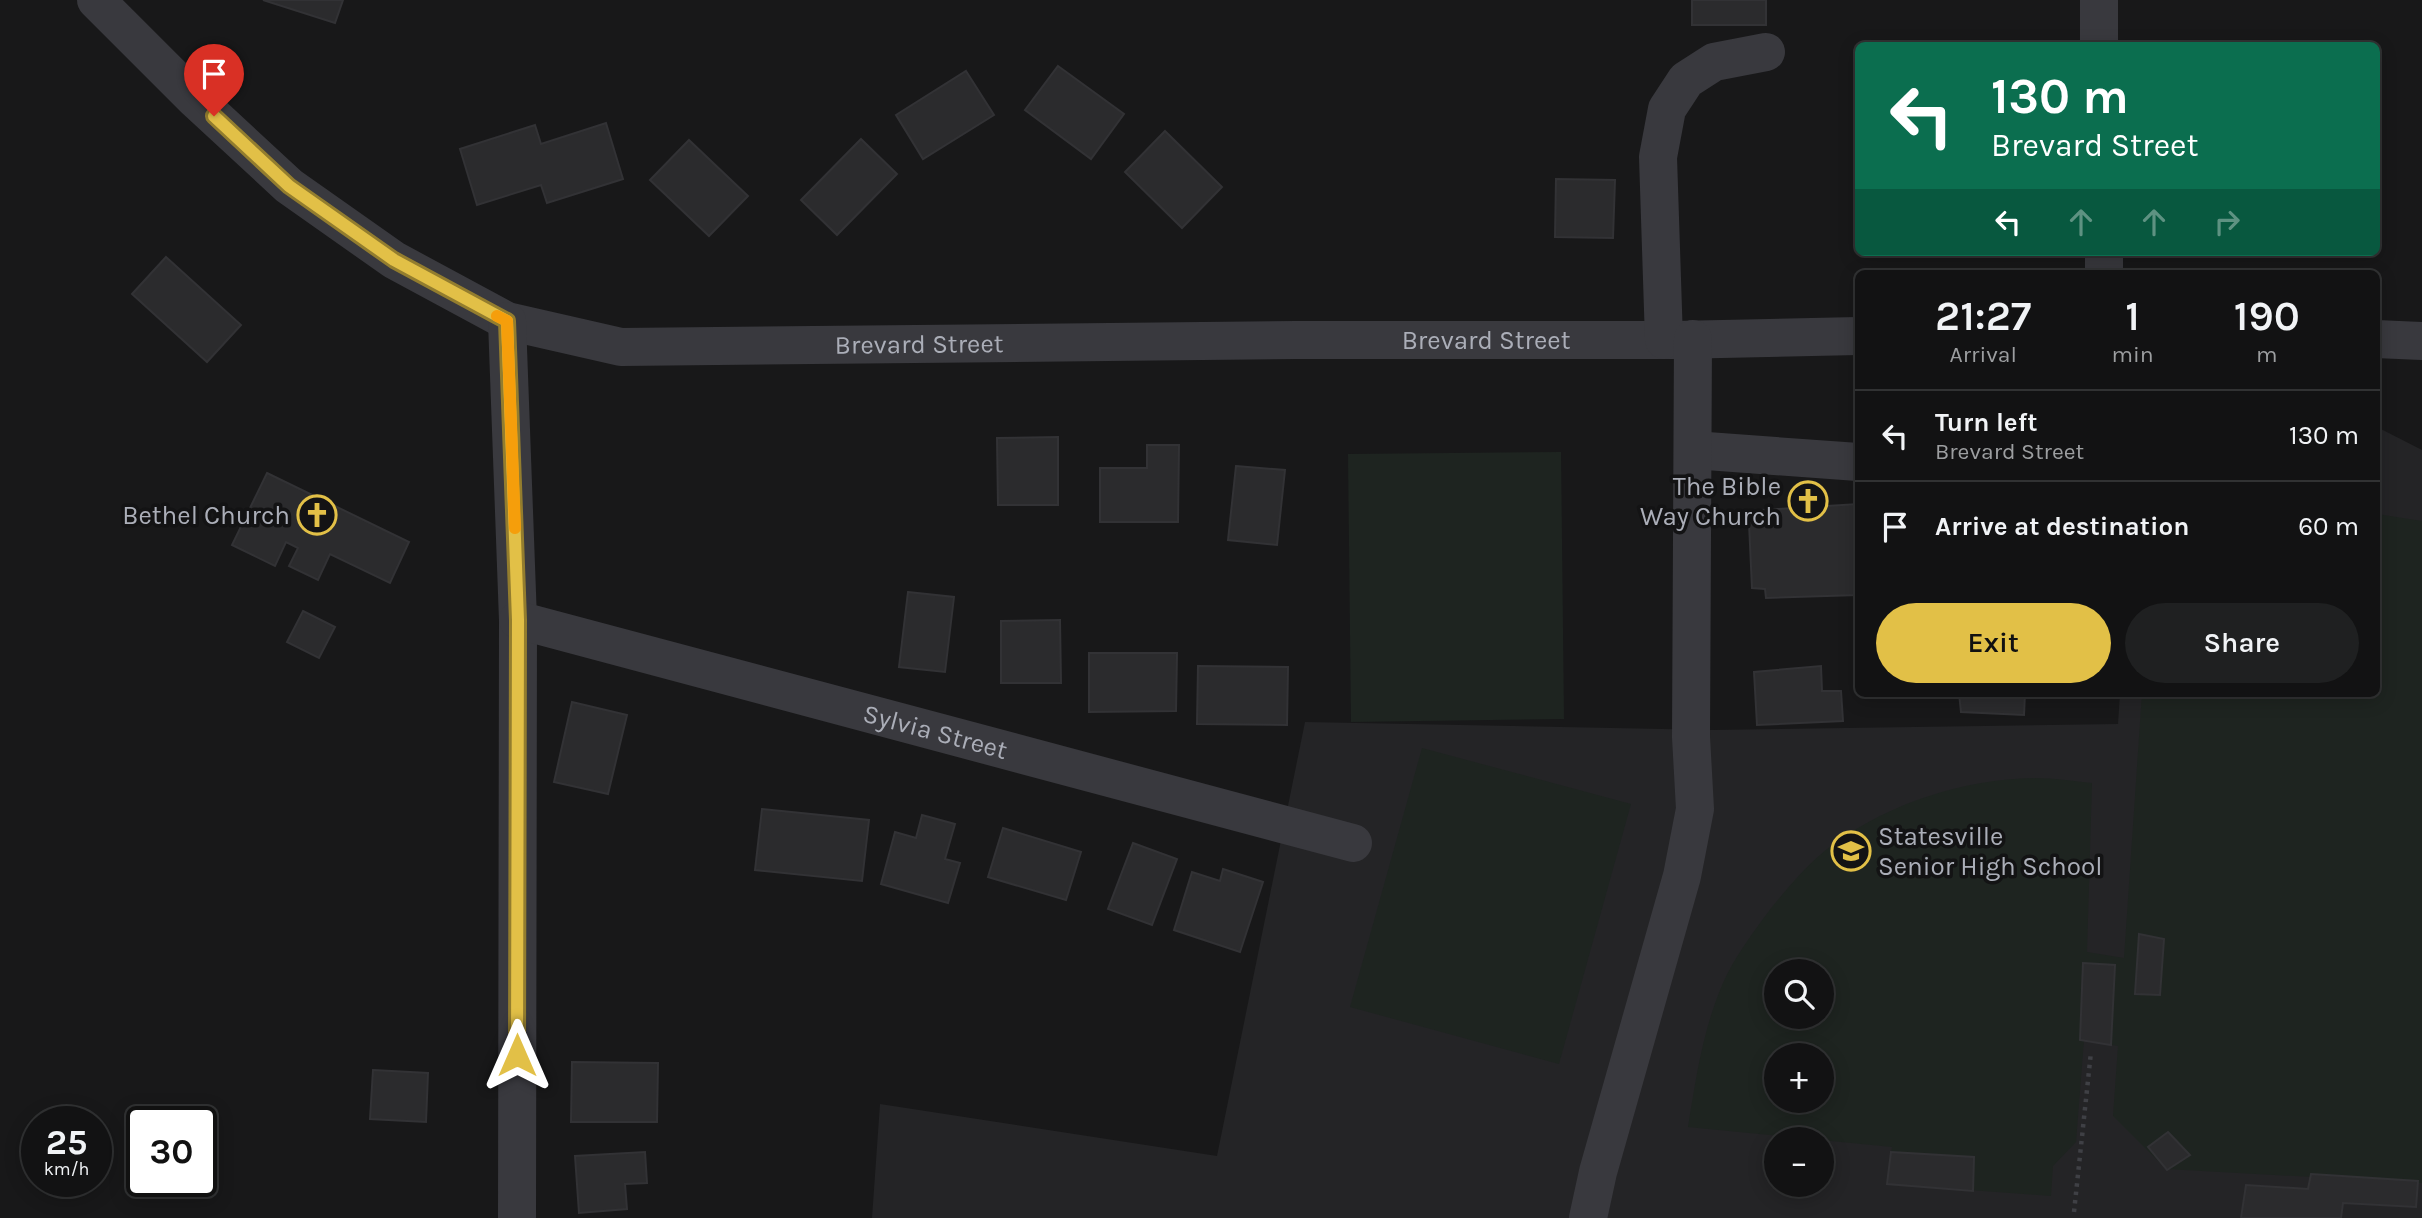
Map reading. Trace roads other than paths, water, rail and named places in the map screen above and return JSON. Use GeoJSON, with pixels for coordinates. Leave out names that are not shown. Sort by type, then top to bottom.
{"type":"FeatureCollection","features":[{"type":"Feature","properties":{"kind":"street","name":"Brevard Street"},"geometry":{"type":"LineString","coordinates":[[96,0],[195,99],[289,186],[394,260],[507,321],[621,347],[1855,336]]}},
{"type":"Feature","properties":{"kind":"street"},"geometry":{"type":"LineString","coordinates":[[2098,0],[2099,42]]}},
{"type":"Feature","properties":{"kind":"street"},"geometry":{"type":"LineString","coordinates":[[1588,1218],[1598,1172],[1682,876],[1695,809],[1691,737],[1693,450],[1658,158],[1667,109],[1686,80],[1714,62],[1766,52]]}},
{"type":"Feature","properties":{"kind":"street"},"geometry":{"type":"LineString","coordinates":[[507,321],[518,620],[517,1218]]}},
{"type":"Feature","properties":{"kind":"street"},"geometry":{"type":"LineString","coordinates":[[2380,339],[2422,341]]}},
{"type":"Feature","properties":{"kind":"street"},"geometry":{"type":"LineString","coordinates":[[1693,450],[1855,462]]}},
{"type":"Feature","properties":{"kind":"street","name":"Sylvia Street"},"geometry":{"type":"LineString","coordinates":[[518,620],[1353,843]]}},
{"type":"Feature","properties":{"kind":"place","name":"The Bible Way Church"},"geometry":{"type":"Point","coordinates":[1808,501]}},
{"type":"Feature","properties":{"kind":"place","name":"Bethel Church"},"geometry":{"type":"Point","coordinates":[317,515]}},
{"type":"Feature","properties":{"kind":"place","name":"Statesville Senior High School"},"geometry":{"type":"Point","coordinates":[1851,851]}}]}
